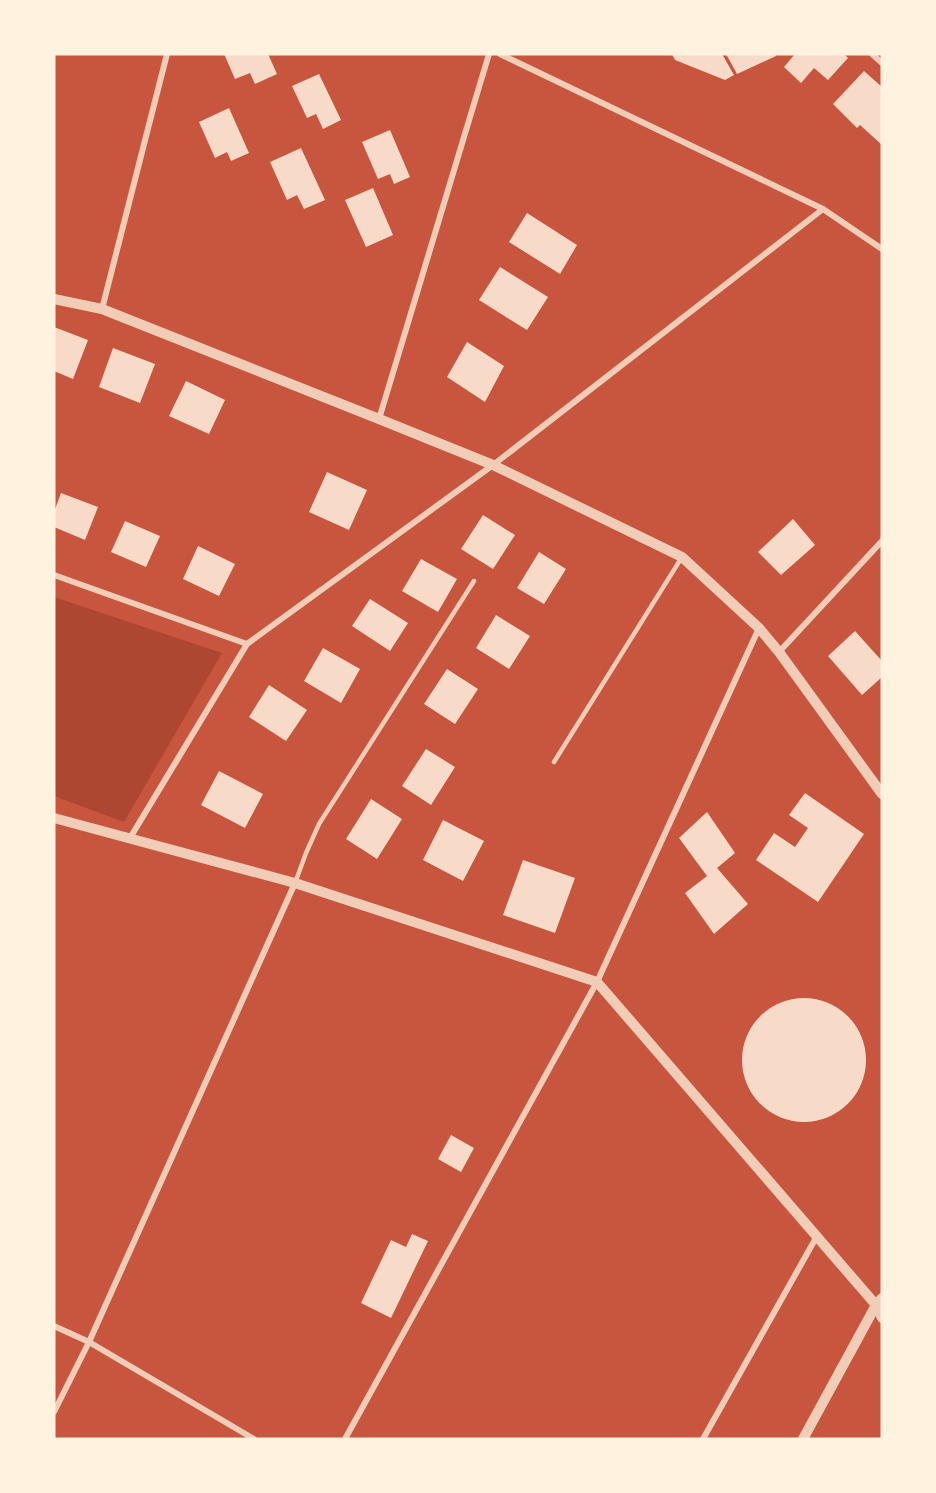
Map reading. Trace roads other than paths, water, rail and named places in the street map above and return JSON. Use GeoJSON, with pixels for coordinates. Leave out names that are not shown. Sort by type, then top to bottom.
{"type":"FeatureCollection","features":[{"type":"Feature","properties":{"kind":"street"},"geometry":{"type":"LineString","coordinates":[[102,309],[166,54]]}},
{"type":"Feature","properties":{"kind":"street"},"geometry":{"type":"LineString","coordinates":[[380,419],[489,54]]}},
{"type":"Feature","properties":{"kind":"street"},"geometry":{"type":"LineString","coordinates":[[500,54],[823,209],[882,249]]}},
{"type":"Feature","properties":{"kind":"street"},"geometry":{"type":"LineString","coordinates":[[872,54],[882,63]]}},
{"type":"Feature","properties":{"kind":"street"},"geometry":{"type":"LineString","coordinates":[[130,838],[248,644],[493,465],[823,209]]}},
{"type":"Feature","properties":{"kind":"street"},"geometry":{"type":"LineString","coordinates":[[54,299],[102,309],[493,465],[682,557],[759,628],[882,794]]}},
{"type":"Feature","properties":{"kind":"street"},"geometry":{"type":"LineString","coordinates":[[779,652],[882,541]]}},
{"type":"Feature","properties":{"kind":"street"},"geometry":{"type":"LineString","coordinates":[[54,575],[248,644]]}},
{"type":"Feature","properties":{"kind":"street"},"geometry":{"type":"LineString","coordinates":[[345,1439],[597,982],[759,628]]}},
{"type":"Feature","properties":{"kind":"street"},"geometry":{"type":"LineString","coordinates":[[54,818],[295,883],[597,982],[818,1235],[879,1301],[882,1318]]}},
{"type":"Feature","properties":{"kind":"street"},"geometry":{"type":"LineString","coordinates":[[54,1412],[89,1342],[295,883]]}},
{"type":"Feature","properties":{"kind":"street"},"geometry":{"type":"LineString","coordinates":[[704,1439],[818,1235]]}},
{"type":"Feature","properties":{"kind":"street"},"geometry":{"type":"LineString","coordinates":[[803,1439],[879,1301]]}},
{"type":"Feature","properties":{"kind":"street"},"geometry":{"type":"LineString","coordinates":[[54,1326],[89,1342],[254,1439]]}},
{"type":"Feature","properties":{"kind":"lane"},"geometry":{"type":"LineString","coordinates":[[554,762],[682,557]]}},
{"type":"Feature","properties":{"kind":"lane"},"geometry":{"type":"LineString","coordinates":[[295,883],[324,815],[474,581]]}}]}
